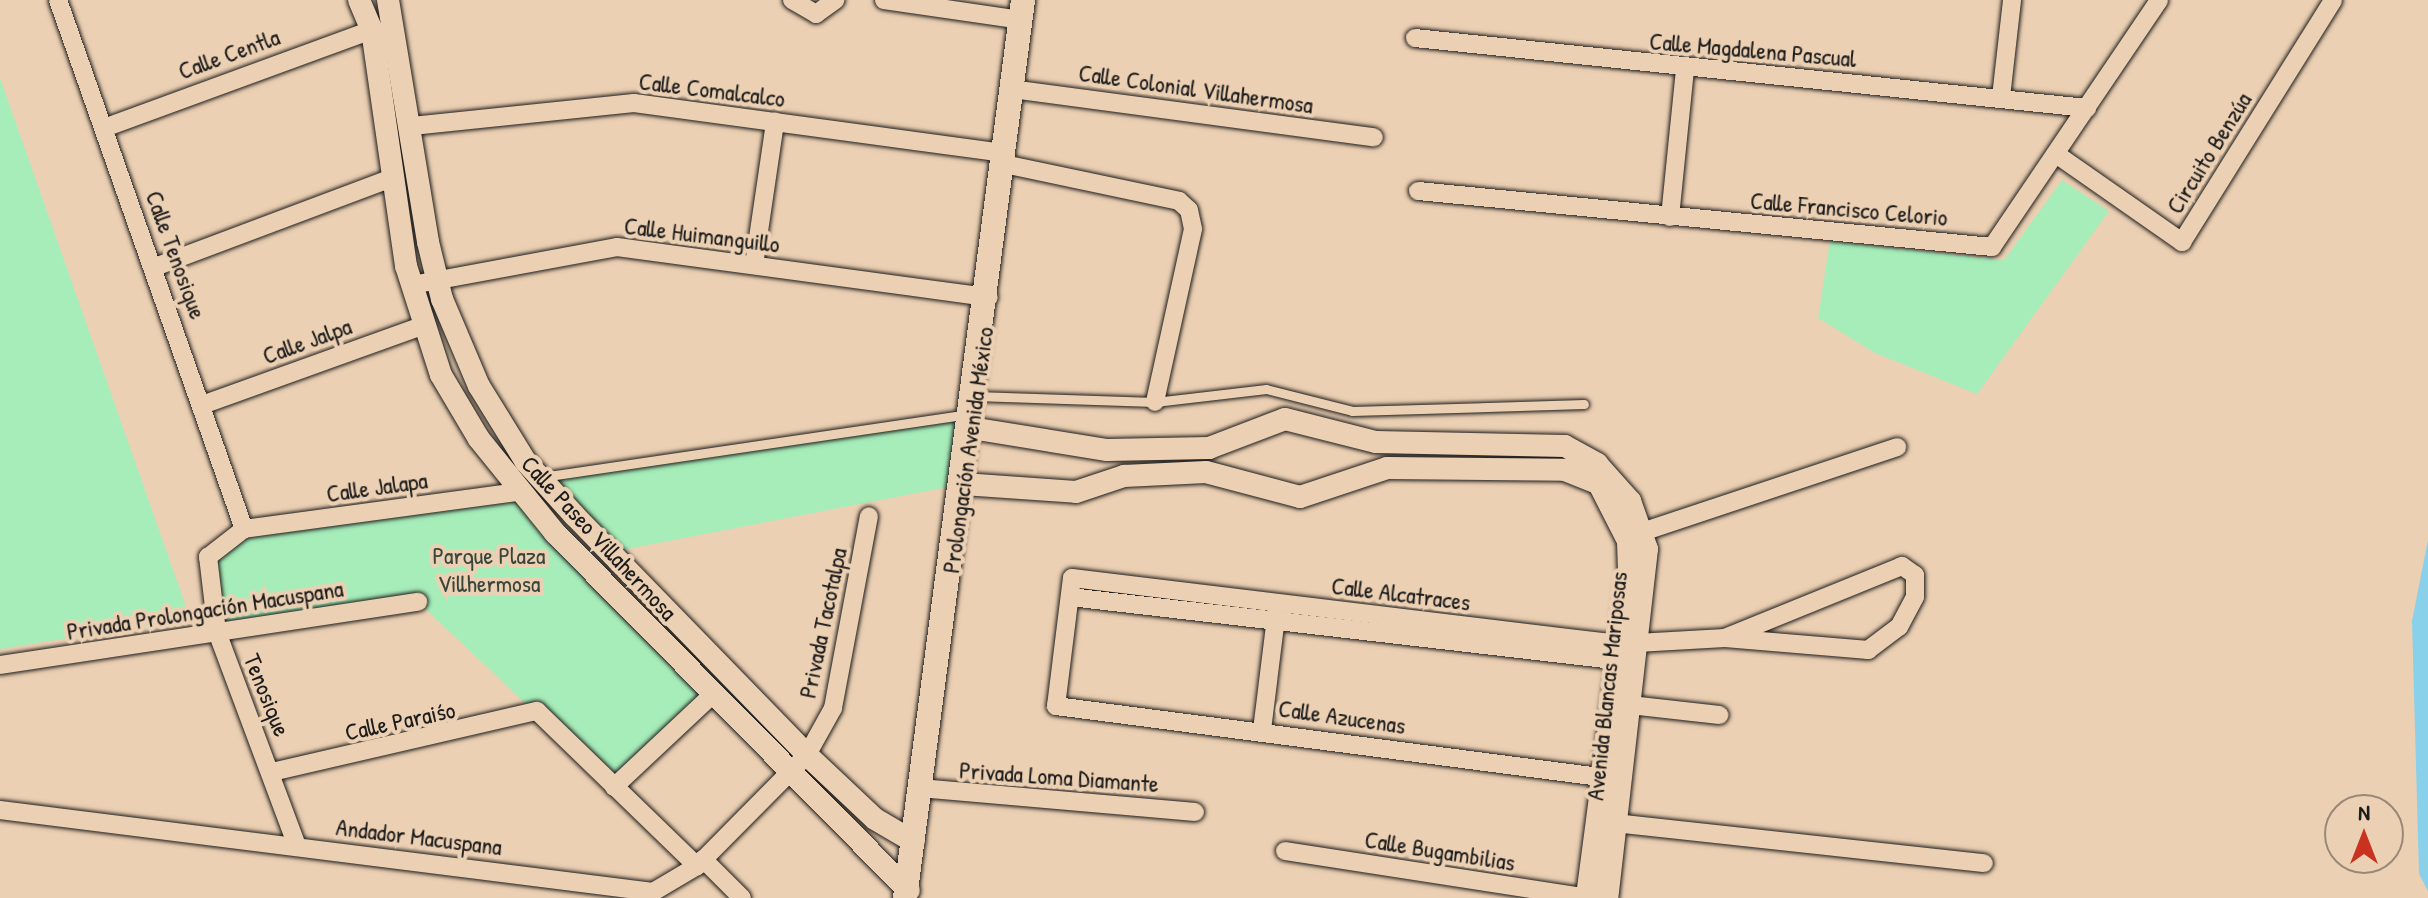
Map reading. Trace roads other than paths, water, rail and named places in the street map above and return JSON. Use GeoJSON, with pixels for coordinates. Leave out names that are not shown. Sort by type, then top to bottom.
{"type":"FeatureCollection","features":[{"type":"Feature","properties":{"kind":"main road","name":"Prolongación Avenida México"},"geometry":{"type":"LineString","coordinates":[[911,896],[920,788],[989,297],[1022,10]]}},
{"type":"Feature","properties":{"kind":"street","name":"Calle Tenosique"},"geometry":{"type":"LineString","coordinates":[[58,0],[205,404],[244,529]]}},
{"type":"Feature","properties":{"kind":"street","name":"Calle Paseo Villahermosa"},"geometry":{"type":"LineString","coordinates":[[359,0],[372,30],[392,178],[412,285],[441,375],[516,492],[790,778],[911,896]]}},
{"type":"Feature","properties":{"kind":"street","name":"Calle Paseo Villahermosa"},"geometry":{"type":"LineString","coordinates":[[388,0],[437,278],[479,386],[539,478],[574,515],[807,755],[875,819],[914,842]]}},
{"type":"Feature","properties":{"kind":"street"},"geometry":{"type":"LineString","coordinates":[[792,0],[816,14],[835,0]]}},
{"type":"Feature","properties":{"kind":"street"},"geometry":{"type":"LineString","coordinates":[[884,0],[1022,10]]}},
{"type":"Feature","properties":{"kind":"street"},"geometry":{"type":"LineString","coordinates":[[2001,97],[2012,0]]}},
{"type":"Feature","properties":{"kind":"street","name":"Circuito Benzúa"},"geometry":{"type":"LineString","coordinates":[[2056,154],[2182,242],[2333,0]]}},
{"type":"Feature","properties":{"kind":"street","name":"Calle Francisco Celorio"},"geometry":{"type":"LineString","coordinates":[[1418,191],[1992,247],[2154,4]]}},
{"type":"Feature","properties":{"kind":"street","name":"Calle Centla"},"geometry":{"type":"LineString","coordinates":[[104,128],[372,30]]}},
{"type":"Feature","properties":{"kind":"street","name":"Calle Magdalena Pascual"},"geometry":{"type":"LineString","coordinates":[[1415,38],[1685,69],[2001,97],[2087,108]]}},
{"type":"Feature","properties":{"kind":"street"},"geometry":{"type":"LineString","coordinates":[[1670,217],[1685,69]]}},
{"type":"Feature","properties":{"kind":"street","name":"Calle Colonial Villahermosa"},"geometry":{"type":"LineString","coordinates":[[1012,89],[1374,137]]}},
{"type":"Feature","properties":{"kind":"street","name":"Calle Comalcalco"},"geometry":{"type":"LineString","coordinates":[[412,126],[634,103],[1004,158],[1179,201],[1189,210],[1193,229],[1155,402]]}},
{"type":"Feature","properties":{"kind":"street"},"geometry":{"type":"LineString","coordinates":[[754,265],[775,122]]}},
{"type":"Feature","properties":{"kind":"street"},"geometry":{"type":"LineString","coordinates":[[155,267],[392,178]]}},
{"type":"Feature","properties":{"kind":"street","name":"Calle Huimanguillo"},"geometry":{"type":"LineString","coordinates":[[412,285],[617,247],[989,297]]}},
{"type":"Feature","properties":{"kind":"street","name":"Calle Jalpa"},"geometry":{"type":"LineString","coordinates":[[205,404],[425,325]]}},
{"type":"Feature","properties":{"kind":"street","name":"Avenida Blancas Mariposas"},"geometry":{"type":"LineString","coordinates":[[973,412],[1107,450],[1209,448],[1285,419],[1376,442],[1565,446],[1616,481],[1642,532],[1646,582],[1597,778],[1587,898]]}},
{"type":"Feature","properties":{"kind":"street"},"geometry":{"type":"LineString","coordinates":[[1642,532],[1897,447]]}},
{"type":"Feature","properties":{"kind":"street","name":"Avenida Blancas Mariposas"},"geometry":{"type":"LineString","coordinates":[[963,484],[1076,492],[1124,476],[1206,472],[1300,497],[1387,468],[1565,470],[1599,484],[1628,541],[1630,705],[1607,898]]}},
{"type":"Feature","properties":{"kind":"street","name":"Calle Jalapa"},"geometry":{"type":"LineString","coordinates":[[244,529],[516,492]]}},
{"type":"Feature","properties":{"kind":"street"},"geometry":{"type":"LineString","coordinates":[[555,533],[574,515]]}},
{"type":"Feature","properties":{"kind":"street","name":"Privada Tacotalpa"},"geometry":{"type":"LineString","coordinates":[[790,778],[807,755],[833,708],[869,516]]}},
{"type":"Feature","properties":{"kind":"street","name":"Tenosique"},"geometry":{"type":"LineString","coordinates":[[244,529],[208,557],[217,632],[272,772],[297,846]]}},
{"type":"Feature","properties":{"kind":"street","name":"Calle Alcatraces"},"geometry":{"type":"LineString","coordinates":[[1056,706],[1071,588],[1627,653],[1725,638],[1902,566],[1915,575],[1915,597],[1899,627],[1868,650],[1725,638]]}},
{"type":"Feature","properties":{"kind":"street","name":"Privada Prolongación Macuspana"},"geometry":{"type":"LineString","coordinates":[[0,665],[418,602]]}},
{"type":"Feature","properties":{"kind":"street"},"geometry":{"type":"LineString","coordinates":[[1262,730],[1276,612]]}},
{"type":"Feature","properties":{"kind":"street"},"geometry":{"type":"LineString","coordinates":[[711,696],[614,787],[742,898]]}},
{"type":"Feature","properties":{"kind":"street"},"geometry":{"type":"LineString","coordinates":[[1630,705],[1719,715]]}},
{"type":"Feature","properties":{"kind":"street","name":"Calle Azucenas"},"geometry":{"type":"LineString","coordinates":[[1056,706],[1262,730],[1621,779]]}},
{"type":"Feature","properties":{"kind":"street","name":"Calle Paraiśo"},"geometry":{"type":"LineString","coordinates":[[272,772],[537,711],[614,787]]}},
{"type":"Feature","properties":{"kind":"street","name":"Andador Macuspana"},"geometry":{"type":"LineString","coordinates":[[0,810],[653,892],[700,863],[790,778]]}},
{"type":"Feature","properties":{"kind":"street","name":"Privada Loma Diamante"},"geometry":{"type":"LineString","coordinates":[[920,788],[1195,812]]}},
{"type":"Feature","properties":{"kind":"street"},"geometry":{"type":"LineString","coordinates":[[1594,821],[1984,863]]}},
{"type":"Feature","properties":{"kind":"street","name":"Calle Bugambilias"},"geometry":{"type":"LineString","coordinates":[[1285,851],[1587,898]]}},
{"type":"Feature","properties":{"kind":"lane"},"geometry":{"type":"LineString","coordinates":[[539,478],[973,412],[1155,402],[1266,389],[1352,411],[1584,404]]}},
{"type":"Feature","properties":{"kind":"water"},"geometry":{"type":"Polygon","coordinates":[[[2428,540],[2428,891],[2419,874],[2412,621],[2428,540]]]}},
{"type":"Feature","properties":{"kind":"park label","name":"Parque Plaza Villhermosa"},"geometry":{"type":"Point","coordinates":[489,570]}}]}
